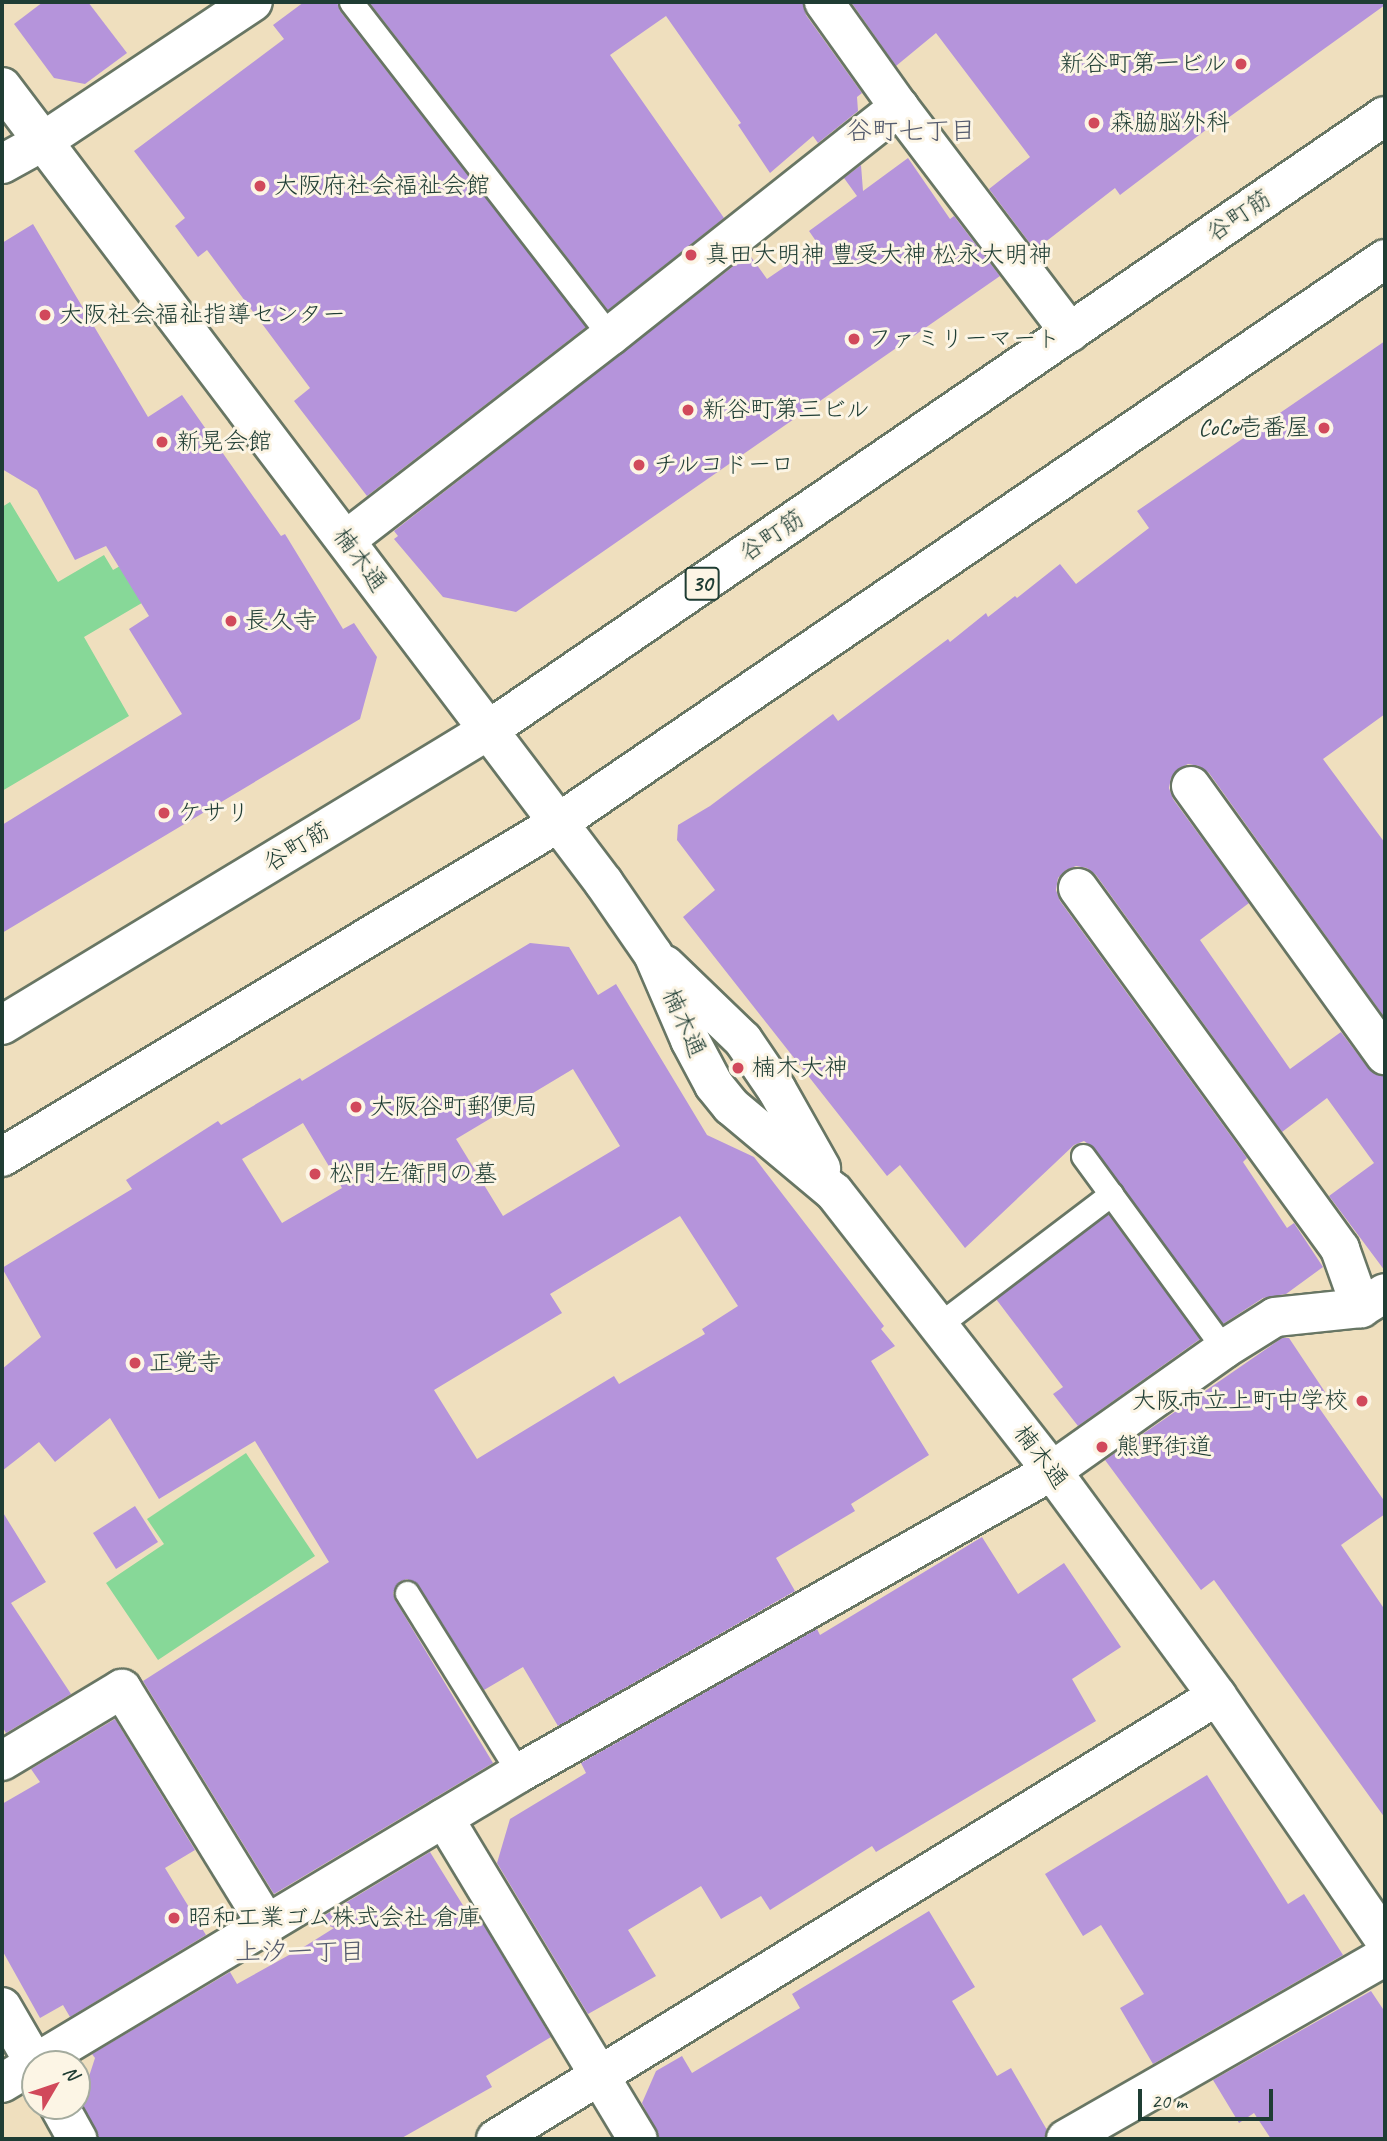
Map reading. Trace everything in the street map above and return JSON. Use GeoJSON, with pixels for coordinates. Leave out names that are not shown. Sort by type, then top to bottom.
{"type":"FeatureCollection","features":[{"type":"Feature","properties":{"kind":"street"},"geometry":{"type":"LineString","coordinates":[[2,164],[42,142],[253,2]]}},
{"type":"Feature","properties":{"kind":"street"},"geometry":{"type":"LineString","coordinates":[[824,2],[899,107],[1070,332]]}},
{"type":"Feature","properties":{"kind":"street","name":"楠木通"},"geometry":{"type":"LineString","coordinates":[[2,87],[346,540],[653,954],[702,1064],[731,1107],[834,1192],[940,1324],[1217,1696],[1385,1940]]}},
{"type":"Feature","properties":{"kind":"street"},"geometry":{"type":"LineString","coordinates":[[346,540],[610,336],[899,107]]}},
{"type":"Feature","properties":{"kind":"street","name":"谷町筋"},"geometry":{"type":"LineString","coordinates":[[2,1025],[488,731],[1385,116]]}},
{"type":"Feature","properties":{"kind":"street"},"geometry":{"type":"LineString","coordinates":[[2,1157],[558,823],[1385,259]]}},
{"type":"Feature","properties":{"kind":"street"},"geometry":{"type":"LineString","coordinates":[[1191,786],[1385,1055]]}},
{"type":"Feature","properties":{"kind":"street"},"geometry":{"type":"LineString","coordinates":[[58,2050],[519,1773],[1052,1471],[1224,1349],[1275,1317],[1373,1301],[1340,1249],[1078,888]]}},
{"type":"Feature","properties":{"kind":"street"},"geometry":{"type":"LineString","coordinates":[[2,1761],[122,1689],[267,1925]]}},
{"type":"Feature","properties":{"kind":"street"},"geometry":{"type":"LineString","coordinates":[[496,2139],[1217,1696]]}},
{"type":"Feature","properties":{"kind":"street"},"geometry":{"type":"LineString","coordinates":[[444,1818],[638,2139]]}},
{"type":"Feature","properties":{"kind":"street"},"geometry":{"type":"LineString","coordinates":[[1066,2139],[1385,1956]]}},
{"type":"Feature","properties":{"kind":"street"},"geometry":{"type":"LineString","coordinates":[[2,2007],[27,2050]]}},
{"type":"Feature","properties":{"kind":"street"},"geometry":{"type":"LineString","coordinates":[[2,2083],[21,2072]]}},
{"type":"Feature","properties":{"kind":"street"},"geometry":{"type":"LineString","coordinates":[[67,2120],[77,2139]]}},
{"type":"Feature","properties":{"kind":"lane"},"geometry":{"type":"LineString","coordinates":[[351,2],[610,336]]}},
{"type":"Feature","properties":{"kind":"lane"},"geometry":{"type":"LineString","coordinates":[[1083,1156],[1224,1349]]}},
{"type":"Feature","properties":{"kind":"lane"},"geometry":{"type":"LineString","coordinates":[[940,1324],[1111,1194]]}},
{"type":"Feature","properties":{"kind":"lane"},"geometry":{"type":"LineString","coordinates":[[407,1593],[519,1773]]}},
{"type":"Feature","properties":{"kind":"green space"},"geometry":{"type":"Polygon","coordinates":[[[10,502],[58,582],[104,555],[113,570],[164,541],[186,577],[84,637],[129,716],[2,791],[2,507],[10,502]]]}},
{"type":"Feature","properties":{"kind":"green space"},"geometry":{"type":"Polygon","coordinates":[[[246,1453],[315,1556],[158,1660],[106,1583],[164,1544],[147,1519],[246,1453]]]}},
{"type":"Feature","properties":{"kind":"building"},"geometry":{"type":"Polygon","coordinates":[[[43,2],[88,2],[127,53],[85,84],[54,78],[14,24],[43,2]]]}},
{"type":"Feature","properties":{"kind":"building"},"geometry":{"type":"Polygon","coordinates":[[[304,2],[337,2],[340,11],[586,327],[367,496],[294,401],[310,388],[207,250],[198,257],[175,226],[185,218],[134,151],[284,39],[273,25],[304,2]]]}},
{"type":"Feature","properties":{"kind":"building"},"geometry":{"type":"Polygon","coordinates":[[[369,2],[803,2],[806,15],[862,93],[857,97],[858,111],[818,143],[813,136],[770,173],[738,125],[741,123],[666,16],[610,55],[724,218],[608,310],[369,2]]]}},
{"type":"Feature","properties":{"kind":"building"},"geometry":{"type":"Polygon","coordinates":[[[851,2],[1385,2],[1385,5],[1221,123],[1219,120],[1120,195],[1115,188],[1035,250],[989,189],[1030,157],[936,33],[896,66],[851,2]]]}},
{"type":"Feature","properties":{"kind":"building","name":"新谷町第三ビル"},"geometry":{"type":"Polygon","coordinates":[[[908,158],[950,219],[954,216],[1000,276],[516,612],[443,597],[394,539],[398,536],[394,531],[749,254],[767,279],[818,244],[809,231],[857,196],[844,178],[861,165],[863,191],[908,158]]]}},
{"type":"Feature","properties":{"kind":"building"},"geometry":{"type":"Polygon","coordinates":[[[33,224],[148,417],[182,395],[281,536],[285,534],[343,629],[354,623],[377,657],[360,719],[2,933],[2,825],[182,714],[129,629],[149,616],[106,546],[75,560],[37,490],[2,469],[2,243],[33,224]]]}},
{"type":"Feature","properties":{"kind":"building"},"geometry":{"type":"Polygon","coordinates":[[[1385,341],[1385,714],[1323,759],[1385,843],[1385,1018],[1209,773],[1199,766],[1188,764],[1178,769],[1171,778],[1169,788],[1173,799],[1249,903],[1200,940],[1290,1069],[1341,1032],[1368,1068],[1385,1077],[1385,1271],[1329,1196],[1374,1163],[1327,1098],[1282,1132],[1096,875],[1087,868],[1076,866],[1066,870],[1058,878],[1056,890],[1060,901],[1247,1158],[1243,1162],[1287,1228],[1294,1223],[1323,1267],[1286,1294],[1263,1298],[1223,1324],[1094,1148],[1084,1141],[1074,1145],[965,1248],[900,1165],[887,1176],[683,917],[715,890],[677,840],[678,825],[710,806],[833,714],[838,721],[948,639],[950,642],[986,613],[988,617],[1015,596],[1017,598],[1060,564],[1076,584],[1149,528],[1137,511],[1385,341]]]}},
{"type":"Feature","properties":{"kind":"building"},"geometry":{"type":"Polygon","coordinates":[[[530,943],[569,947],[598,995],[616,984],[707,1135],[754,1157],[884,1326],[881,1329],[895,1346],[871,1361],[929,1455],[851,1504],[855,1511],[776,1558],[795,1591],[558,1726],[523,1667],[484,1690],[419,1586],[407,1579],[399,1582],[393,1593],[395,1600],[493,1763],[274,1894],[143,1681],[329,1562],[255,1441],[159,1499],[110,1418],[55,1462],[39,1442],[2,1471],[2,1369],[41,1337],[2,1268],[132,1189],[126,1180],[218,1121],[221,1125],[300,1078],[302,1081],[530,943]],[[573,1069],[456,1139],[503,1216],[620,1146],[573,1069]],[[303,1123],[242,1159],[282,1223],[342,1188],[303,1123]],[[680,1216],[550,1294],[562,1313],[434,1390],[477,1459],[614,1376],[619,1384],[705,1334],[702,1329],[738,1306],[680,1216]]]}},
{"type":"Feature","properties":{"kind":"building"},"geometry":{"type":"Polygon","coordinates":[[[1108,1214],[1200,1339],[1078,1426],[1053,1394],[1063,1387],[996,1299],[1108,1214]]]}},
{"type":"Feature","properties":{"kind":"building"},"geometry":{"type":"Polygon","coordinates":[[[1282,1338],[1289,1338],[1327,1395],[1315,1402],[1385,1502],[1385,1514],[1341,1545],[1385,1610],[1385,1818],[1214,1580],[1201,1590],[1105,1460],[1282,1338]]]}},
{"type":"Feature","properties":{"kind":"building"},"geometry":{"type":"Polygon","coordinates":[[[135,1506],[158,1542],[116,1569],[93,1533],[135,1506]]]}},
{"type":"Feature","properties":{"kind":"building"},"geometry":{"type":"Polygon","coordinates":[[[2,1511],[46,1582],[11,1603],[71,1694],[6,1733],[2,1726],[2,1511]]]}},
{"type":"Feature","properties":{"kind":"building"},"geometry":{"type":"Polygon","coordinates":[[[982,1537],[1018,1594],[1064,1563],[1121,1647],[1072,1679],[1096,1721],[876,1852],[872,1846],[770,1910],[761,1896],[721,1919],[701,1886],[628,1930],[656,1976],[588,2014],[497,1863],[510,1819],[586,1773],[581,1763],[817,1629],[820,1635],[982,1537]]]}},
{"type":"Feature","properties":{"kind":"building"},"geometry":{"type":"Polygon","coordinates":[[[115,1719],[195,1850],[165,1868],[206,1935],[70,2017],[63,2005],[40,2018],[2,1950],[2,1804],[40,1782],[31,1769],[115,1719]]]}},
{"type":"Feature","properties":{"kind":"building"},"geometry":{"type":"Polygon","coordinates":[[[1207,1775],[1288,1904],[1304,1894],[1343,1955],[1153,2064],[1120,2008],[1144,1994],[1101,1925],[1083,1936],[1045,1874],[1207,1775]]]}},
{"type":"Feature","properties":{"kind":"building"},"geometry":{"type":"Polygon","coordinates":[[[430,1852],[477,1928],[480,1919],[551,2037],[486,2076],[492,2087],[400,2139],[99,2139],[90,2120],[91,2070],[95,2058],[92,2054],[230,1972],[237,1984],[334,1928],[317,1920],[430,1852]]]}},
{"type":"Feature","properties":{"kind":"building"},"geometry":{"type":"Polygon","coordinates":[[[929,1911],[975,1987],[952,2001],[997,2076],[1011,2068],[1047,2130],[1044,2139],[660,2139],[642,2103],[656,2071],[682,2056],[692,2073],[800,2008],[792,1994],[929,1911]]]}},
{"type":"Feature","properties":{"kind":"building"},"geometry":{"type":"Polygon","coordinates":[[[1371,1991],[1385,2012],[1385,2139],[1271,2139],[1254,2113],[1239,2123],[1213,2080],[1371,1991]]]}},
{"type":"Feature","properties":{"kind":"place","name":"新谷町第一ビル"},"geometry":{"type":"Point","coordinates":[1241,64]}},
{"type":"Feature","properties":{"kind":"place","name":"森脇脳外科"},"geometry":{"type":"Point","coordinates":[1094,123]}},
{"type":"Feature","properties":{"kind":"place","name":"大阪府社会福祉会館"},"geometry":{"type":"Point","coordinates":[260,186]}},
{"type":"Feature","properties":{"kind":"place","name":"真田大明神 豊受大神 松永大明神"},"geometry":{"type":"Point","coordinates":[691,255]}},
{"type":"Feature","properties":{"kind":"place","name":"大阪社会福祉指導センター"},"geometry":{"type":"Point","coordinates":[45,315]}},
{"type":"Feature","properties":{"kind":"place","name":"ファミリーマート"},"geometry":{"type":"Point","coordinates":[854,339]}},
{"type":"Feature","properties":{"kind":"place","name":"新谷町第三ビル"},"geometry":{"type":"Point","coordinates":[688,410]}},
{"type":"Feature","properties":{"kind":"place","name":"CoCo壱番屋"},"geometry":{"type":"Point","coordinates":[1324,428]}},
{"type":"Feature","properties":{"kind":"place","name":"新晃会館"},"geometry":{"type":"Point","coordinates":[162,442]}},
{"type":"Feature","properties":{"kind":"place","name":"チルコドーロ"},"geometry":{"type":"Point","coordinates":[639,465]}},
{"type":"Feature","properties":{"kind":"place","name":"長久寺"},"geometry":{"type":"Point","coordinates":[231,621]}},
{"type":"Feature","properties":{"kind":"place","name":"ケサリ"},"geometry":{"type":"Point","coordinates":[164,813]}},
{"type":"Feature","properties":{"kind":"place","name":"楠木大神"},"geometry":{"type":"Point","coordinates":[738,1068]}},
{"type":"Feature","properties":{"kind":"place","name":"大阪谷町郵便局"},"geometry":{"type":"Point","coordinates":[356,1107]}},
{"type":"Feature","properties":{"kind":"place","name":"松門左衛門の墓"},"geometry":{"type":"Point","coordinates":[315,1174]}},
{"type":"Feature","properties":{"kind":"place","name":"正覚寺"},"geometry":{"type":"Point","coordinates":[135,1363]}},
{"type":"Feature","properties":{"kind":"place","name":"大阪市立上町中学校"},"geometry":{"type":"Point","coordinates":[1362,1401]}},
{"type":"Feature","properties":{"kind":"place","name":"熊野街道"},"geometry":{"type":"Point","coordinates":[1102,1447]}},
{"type":"Feature","properties":{"kind":"place","name":"昭和工業ゴム株式会社 倉庫"},"geometry":{"type":"Point","coordinates":[174,1918]}},
{"type":"Feature","properties":{"kind":"district","name":"谷町七丁目"},"geometry":{"type":"Point","coordinates":[911,131]}},
{"type":"Feature","properties":{"kind":"district","name":"上汐一丁目"},"geometry":{"type":"Point","coordinates":[300,1952]}}]}
